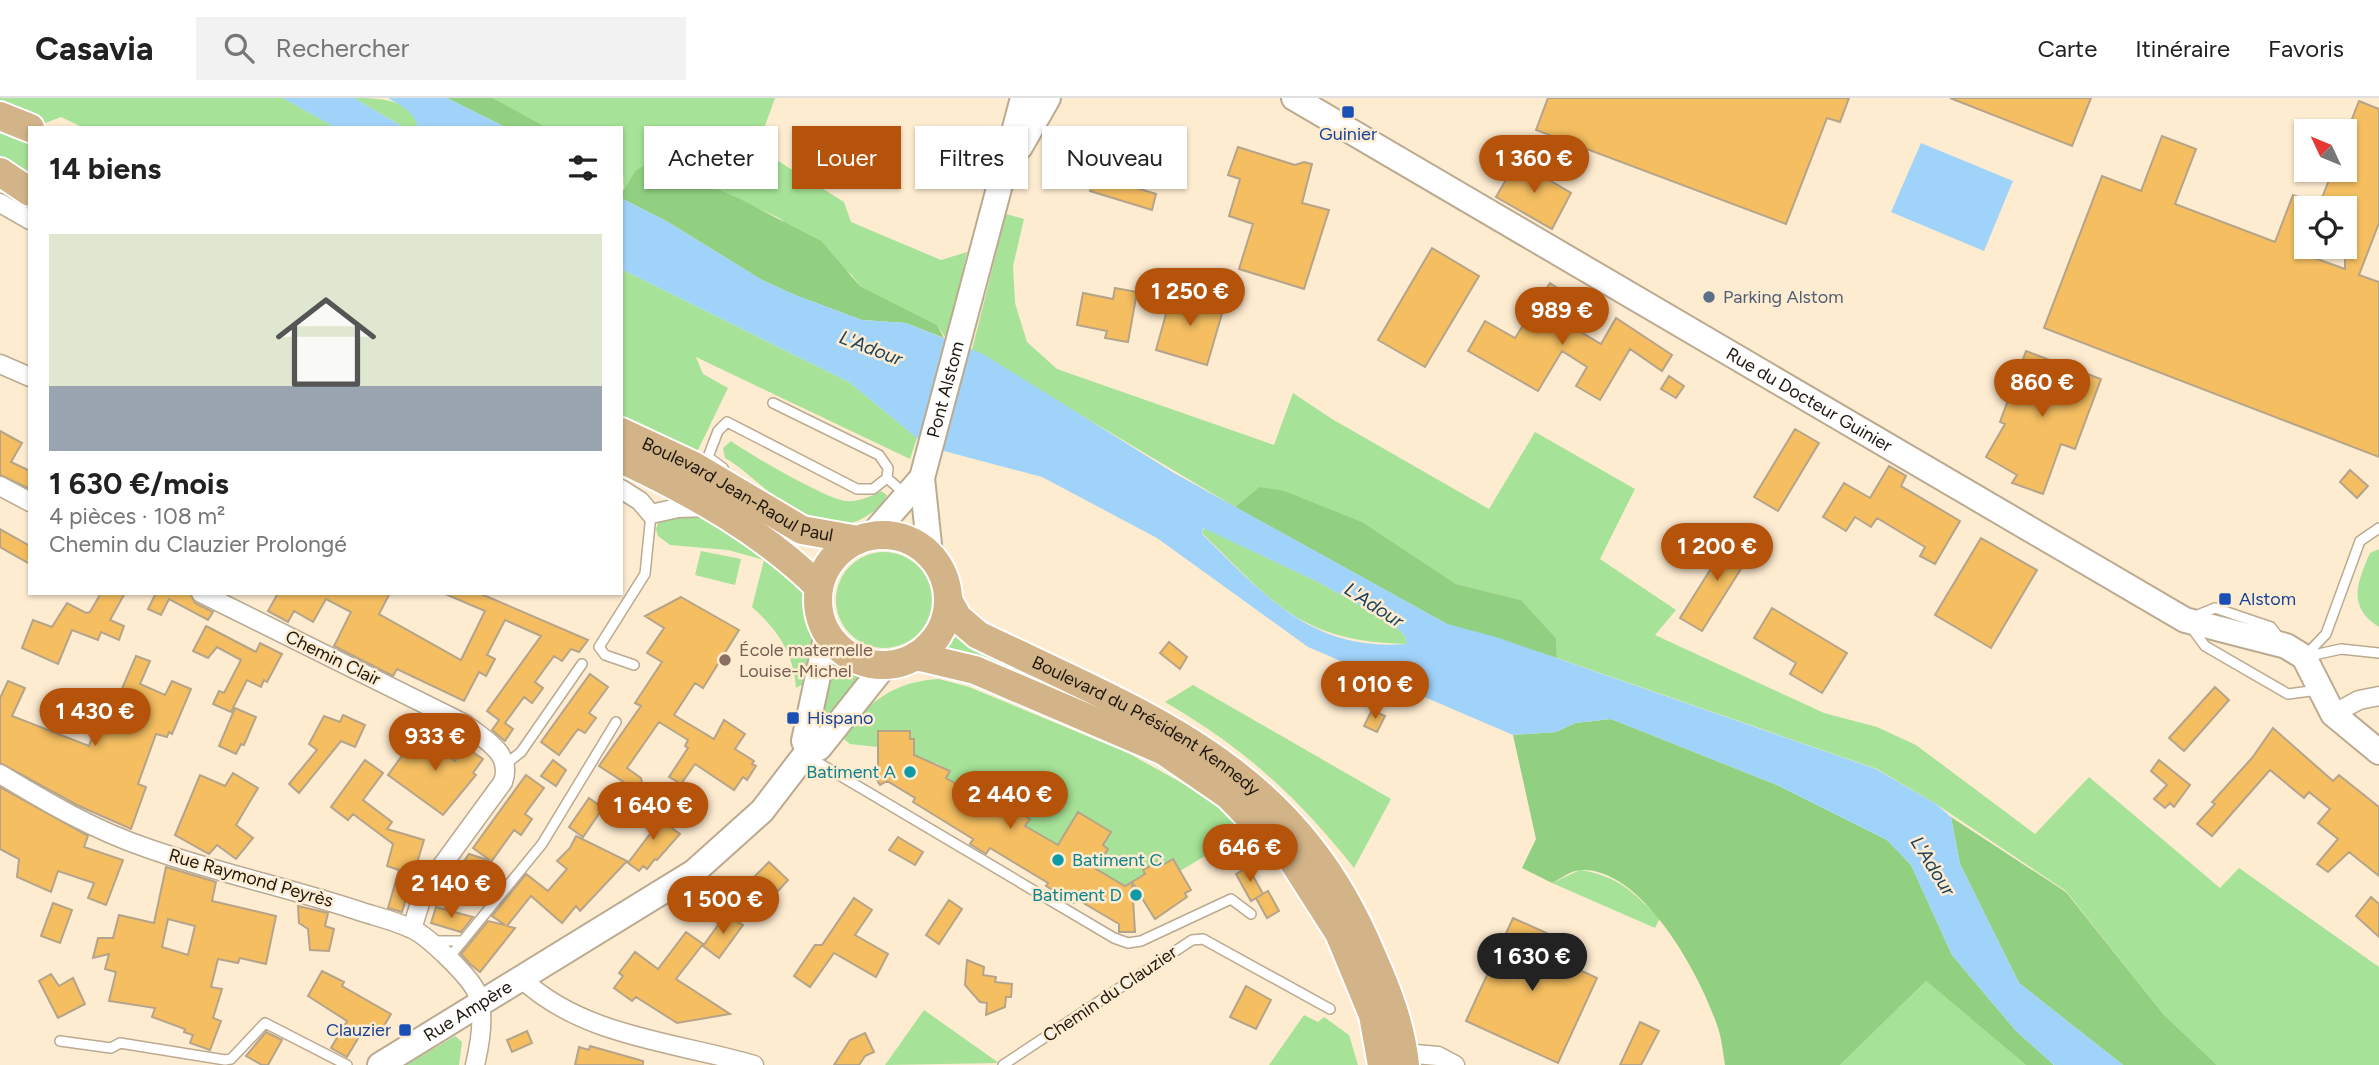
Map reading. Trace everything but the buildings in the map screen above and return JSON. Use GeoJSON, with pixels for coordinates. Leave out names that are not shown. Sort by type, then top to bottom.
{"type":"FeatureCollection","features":[{"type":"Feature","properties":{"kind":"main road"},"geometry":{"type":"LineString","coordinates":[[1016,126],[1023,98]]}},
{"type":"Feature","properties":{"kind":"main road"},"geometry":{"type":"LineString","coordinates":[[1028,133],[1048,98]]}},
{"type":"Feature","properties":{"kind":"main road","name":"Rue du Docteur Guinier"},"geometry":{"type":"LineString","coordinates":[[1294,98],[1375,148],[1547,244],[2186,620],[2295,651]]}},
{"type":"Feature","properties":{"kind":"main road"},"geometry":{"type":"LineString","coordinates":[[0,116],[28,127]]}},
{"type":"Feature","properties":{"kind":"main road"},"geometry":{"type":"LineString","coordinates":[[0,172],[28,191]]}},
{"type":"Feature","properties":{"kind":"main road","name":"Pont Alstom"},"geometry":{"type":"LineString","coordinates":[[918,481],[999,189]]}},
{"type":"Feature","properties":{"kind":"main road","name":"Boulevard Jean-Raoul Paul"},"geometry":{"type":"LineString","coordinates":[[623,433],[694,466],[802,530],[865,538]]}},
{"type":"Feature","properties":{"kind":"main road","name":"Boulevard Jean-Raoul Paul"},"geometry":{"type":"LineString","coordinates":[[623,459],[683,488],[789,557],[819,587]]}},
{"type":"Feature","properties":{"kind":"main road"},"geometry":{"type":"LineString","coordinates":[[918,481],[930,554],[946,583],[948,600],[944,622],[933,641],[916,656],[885,665],[852,657],[827,634],[821,619],[819,587],[827,567],[840,551],[865,538],[918,481]]}},
{"type":"Feature","properties":{"kind":"main road"},"geometry":{"type":"LineString","coordinates":[[865,538],[903,538],[930,554]]}},
{"type":"Feature","properties":{"kind":"main road","name":"Boulevard du Président Kennedy"},"geometry":{"type":"LineString","coordinates":[[948,600],[958,618],[978,635],[1177,733],[1250,784],[1281,814],[1311,846],[1358,922],[1392,1003],[1397,1061]]}},
{"type":"Feature","properties":{"kind":"main road"},"geometry":{"type":"LineString","coordinates":[[807,753],[804,741],[827,634]]}},
{"type":"Feature","properties":{"kind":"main road"},"geometry":{"type":"LineString","coordinates":[[2295,651],[2333,713],[2379,752]]}},
{"type":"Feature","properties":{"kind":"main road","name":"Boulevard du Président Kennedy"},"geometry":{"type":"LineString","coordinates":[[916,656],[975,670],[1164,751],[1228,795],[1293,861],[1339,933],[1373,1015],[1397,1061]]}},
{"type":"Feature","properties":{"kind":"main road","name":"Rue Ampère"},"geometry":{"type":"LineString","coordinates":[[380,1065],[694,872],[762,811],[807,753],[819,748],[885,665]]}},
{"type":"Feature","properties":{"kind":"street"},"geometry":{"type":"LineString","coordinates":[[0,203],[28,219]]}},
{"type":"Feature","properties":{"kind":"street"},"geometry":{"type":"LineString","coordinates":[[0,364],[28,376]]}},
{"type":"Feature","properties":{"kind":"street"},"geometry":{"type":"LineString","coordinates":[[0,486],[28,501]]}},
{"type":"Feature","properties":{"kind":"street"},"geometry":{"type":"LineString","coordinates":[[623,490],[640,501],[651,514],[678,508],[711,507]]}},
{"type":"Feature","properties":{"kind":"street","name":"Chemin Clair"},"geometry":{"type":"LineString","coordinates":[[205,595],[465,724],[501,753],[506,764]]}},
{"type":"Feature","properties":{"kind":"street"},"geometry":{"type":"LineString","coordinates":[[2333,713],[2359,699],[2379,696]]}},
{"type":"Feature","properties":{"kind":"street"},"geometry":{"type":"LineString","coordinates":[[412,929],[424,890],[503,782],[506,764]]}},
{"type":"Feature","properties":{"kind":"street","name":"Rue Raymond Peyrès"},"geometry":{"type":"LineString","coordinates":[[0,774],[74,818],[107,834],[163,853],[306,893],[412,929],[432,941],[476,990],[480,1004]]}},
{"type":"Feature","properties":{"kind":"street"},"geometry":{"type":"LineString","coordinates":[[522,979],[560,1009],[610,1028],[754,1065]]}},
{"type":"Feature","properties":{"kind":"street"},"geometry":{"type":"LineString","coordinates":[[475,1065],[480,1004]]}},
{"type":"Feature","properties":{"kind":"street"},"geometry":{"type":"LineString","coordinates":[[1397,1061],[1438,1056],[1455,1065]]}},
{"type":"Feature","properties":{"kind":"lane"},"geometry":{"type":"LineString","coordinates":[[774,403],[879,455],[888,468],[887,478]]}},
{"type":"Feature","properties":{"kind":"lane"},"geometry":{"type":"LineString","coordinates":[[767,509],[756,492],[708,457],[718,431],[727,422],[856,489],[873,489],[887,478],[918,481]]}},
{"type":"Feature","properties":{"kind":"lane"},"geometry":{"type":"LineString","coordinates":[[634,665],[605,655],[599,647],[645,574],[651,514]]}},
{"type":"Feature","properties":{"kind":"lane"},"geometry":{"type":"LineString","coordinates":[[2295,651],[2326,634],[2360,541],[2379,528]]}},
{"type":"Feature","properties":{"kind":"lane"},"geometry":{"type":"LineString","coordinates":[[2186,620],[2205,646],[2288,694],[2321,690]]}},
{"type":"Feature","properties":{"kind":"lane"},"geometry":{"type":"LineString","coordinates":[[2295,651],[2341,649],[2379,653]]}},
{"type":"Feature","properties":{"kind":"lane"},"geometry":{"type":"LineString","coordinates":[[506,764],[521,752],[583,664]]}},
{"type":"Feature","properties":{"kind":"lane"},"geometry":{"type":"LineString","coordinates":[[448,960],[542,844],[616,722]]}},
{"type":"Feature","properties":{"kind":"lane"},"geometry":{"type":"LineString","coordinates":[[807,753],[1114,938],[1128,943],[1148,938],[1231,899],[1251,914]]}},
{"type":"Feature","properties":{"kind":"lane","name":"Chemin du Clauzier"},"geometry":{"type":"LineString","coordinates":[[1003,1065],[1192,940],[1203,939],[1330,1009]]}},
{"type":"Feature","properties":{"kind":"lane"},"geometry":{"type":"LineString","coordinates":[[432,941],[461,941]]}},
{"type":"Feature","properties":{"kind":"lane"},"geometry":{"type":"LineString","coordinates":[[60,1041],[111,1048],[120,1043],[225,1060],[231,1059],[265,1023],[347,1065]]}},
{"type":"Feature","properties":{"kind":"green space"},"geometry":{"type":"Polygon","coordinates":[[[0,98],[283,98],[332,126],[80,126],[61,117],[43,124],[0,106],[0,98]]]}},
{"type":"Feature","properties":{"kind":"green space"},"geometry":{"type":"Polygon","coordinates":[[[354,98],[373,98],[402,105],[415,118],[417,126],[402,126],[354,98]]]}},
{"type":"Feature","properties":{"kind":"green space"},"geometry":{"type":"Polygon","coordinates":[[[447,98],[493,98],[544,126],[503,126],[447,98]]]}},
{"type":"Feature","properties":{"kind":"green space"},"geometry":{"type":"Polygon","coordinates":[[[493,98],[775,98],[765,126],[644,126],[644,170],[624,191],[623,126],[544,126],[493,98]]]}},
{"type":"Feature","properties":{"kind":"green space"},"geometry":{"type":"Polygon","coordinates":[[[0,128],[28,137],[28,182],[0,164],[0,128]]]}},
{"type":"Feature","properties":{"kind":"green space"},"geometry":{"type":"Polygon","coordinates":[[[778,161],[792,170],[792,189],[823,189],[844,202],[851,222],[941,260],[967,252],[947,340],[937,325],[860,286],[852,275],[779,218],[715,189],[778,189],[778,161]]]}},
{"type":"Feature","properties":{"kind":"green space"},"geometry":{"type":"Polygon","coordinates":[[[644,166],[644,189],[717,189],[740,199],[821,241],[860,286],[937,325],[944,338],[906,323],[862,320],[762,280],[668,222],[623,199],[624,190],[636,170],[644,166]]]}},
{"type":"Feature","properties":{"kind":"green space"},"geometry":{"type":"Polygon","coordinates":[[[1006,214],[1024,219],[1013,266],[1015,303],[1027,342],[1057,369],[1274,445],[1293,393],[1332,419],[1489,509],[1535,432],[1635,489],[1600,559],[1676,610],[1655,635],[1824,713],[1877,727],[1916,745],[2035,834],[2089,777],[2220,888],[2239,868],[2379,967],[2379,1065],[2217,1065],[2164,1015],[2066,891],[1936,804],[1877,769],[1557,658],[1556,638],[1521,600],[1456,584],[1364,523],[1259,487],[1235,507],[972,350],[1006,214]]]}},
{"type":"Feature","properties":{"kind":"green space"},"geometry":{"type":"Polygon","coordinates":[[[623,270],[849,382],[917,438],[910,459],[696,357],[703,374],[728,388],[697,452],[623,417],[623,270]]]}},
{"type":"Feature","properties":{"kind":"green space"},"geometry":{"type":"Polygon","coordinates":[[[731,441],[788,476],[837,499],[855,501],[881,491],[887,495],[876,510],[845,524],[826,524],[808,518],[790,508],[725,458],[723,448],[731,441]]]}},
{"type":"Feature","properties":{"kind":"green space"},"geometry":{"type":"Polygon","coordinates":[[[1259,487],[1284,491],[1364,523],[1456,584],[1521,600],[1556,638],[1557,658],[1447,624],[1235,507],[1259,487]]]}},
{"type":"Feature","properties":{"kind":"green space"},"geometry":{"type":"Polygon","coordinates":[[[704,512],[801,585],[812,625],[816,658],[812,679],[796,688],[792,664],[783,643],[752,607],[764,560],[728,550],[670,545],[658,536],[656,529],[659,519],[704,512]]]}},
{"type":"Feature","properties":{"kind":"green space"},"geometry":{"type":"Polygon","coordinates":[[[1204,528],[1316,581],[1391,622],[1405,636],[1407,644],[1370,642],[1340,636],[1291,614],[1249,580],[1202,533],[1204,528]]]}},
{"type":"Feature","properties":{"kind":"green space"},"geometry":{"type":"Polygon","coordinates":[[[2379,549],[2379,627],[2362,611],[2358,594],[2361,574],[2370,553],[2379,549]]]}},
{"type":"Feature","properties":{"kind":"green space"},"geometry":{"type":"Polygon","coordinates":[[[701,551],[741,559],[735,585],[695,575],[701,551]]]}},
{"type":"Feature","properties":{"kind":"green space"},"geometry":{"type":"Polygon","coordinates":[[[884,552],[902,556],[918,566],[928,582],[932,600],[928,618],[918,634],[902,644],[884,648],[866,644],[850,634],[840,618],[836,600],[840,582],[850,566],[866,556],[884,552]]]}},
{"type":"Feature","properties":{"kind":"green space"},"geometry":{"type":"Polygon","coordinates":[[[956,627],[1086,696],[1081,704],[940,653],[956,627]]]}},
{"type":"Feature","properties":{"kind":"green space"},"geometry":{"type":"Polygon","coordinates":[[[832,660],[844,670],[864,678],[818,741],[820,715],[832,660]]]}},
{"type":"Feature","properties":{"kind":"green space"},"geometry":{"type":"Polygon","coordinates":[[[939,679],[969,687],[1128,753],[1191,788],[1224,811],[1263,847],[1234,863],[1205,856],[1180,871],[1173,859],[1159,867],[1157,862],[1143,870],[1145,874],[1125,886],[1104,874],[1100,880],[1088,874],[1100,863],[1108,848],[1103,845],[1061,848],[1025,826],[1029,818],[1016,810],[1013,814],[998,800],[976,787],[972,793],[946,778],[950,771],[914,755],[914,740],[910,739],[910,731],[878,731],[878,747],[850,744],[840,736],[861,713],[895,689],[939,679]]]}},
{"type":"Feature","properties":{"kind":"green space"},"geometry":{"type":"Polygon","coordinates":[[[1193,685],[1391,799],[1354,868],[1312,818],[1268,775],[1220,737],[1165,702],[1193,685]]]}},
{"type":"Feature","properties":{"kind":"green space"},"geometry":{"type":"Polygon","coordinates":[[[1611,719],[1777,785],[1887,840],[1911,865],[1952,955],[2016,1031],[2054,1065],[2026,1065],[1926,981],[1840,1065],[1725,1065],[1718,1028],[1699,982],[1667,929],[1647,905],[1626,886],[1604,874],[1577,870],[1552,883],[1522,868],[1536,839],[1513,735],[1556,732],[1575,723],[1611,719]]]}},
{"type":"Feature","properties":{"kind":"green space"},"geometry":{"type":"Polygon","coordinates":[[[1951,817],[2066,892],[2164,1015],[2217,1065],[2123,1065],[2019,983],[1960,864],[1951,817]]]}},
{"type":"Feature","properties":{"kind":"green space"},"geometry":{"type":"Polygon","coordinates":[[[1580,870],[1605,876],[1624,886],[1660,918],[1655,928],[1552,883],[1580,870]]]}},
{"type":"Feature","properties":{"kind":"green space"},"geometry":{"type":"Polygon","coordinates":[[[1926,981],[2026,1065],[1840,1065],[1926,981]]]}},
{"type":"Feature","properties":{"kind":"green space"},"geometry":{"type":"Polygon","coordinates":[[[924,1010],[999,1063],[885,1065],[924,1010]]]}},
{"type":"Feature","properties":{"kind":"green space"},"geometry":{"type":"Polygon","coordinates":[[[1304,1015],[1318,1022],[1324,1017],[1349,1035],[1358,1065],[1269,1065],[1304,1015]]]}},
{"type":"Feature","properties":{"kind":"green space"},"geometry":{"type":"Polygon","coordinates":[[[455,1036],[462,1042],[459,1065],[406,1065],[455,1036]]]}},
{"type":"Feature","properties":{"kind":"water"},"geometry":{"type":"Polygon","coordinates":[[[283,98],[354,98],[402,126],[332,126],[283,98]]]}},
{"type":"Feature","properties":{"kind":"water"},"geometry":{"type":"Polygon","coordinates":[[[388,98],[447,98],[503,126],[418,126],[411,114],[388,98]]]}},
{"type":"Feature","properties":{"kind":"water"},"geometry":{"type":"Polygon","coordinates":[[[1921,143],[2013,181],[1984,251],[1891,212],[1921,143]]]}},
{"type":"Feature","properties":{"kind":"water","name":"L'Adour"},"geometry":{"type":"Polygon","coordinates":[[[623,199],[668,222],[762,280],[795,295],[862,320],[906,323],[983,354],[1174,473],[1447,624],[1496,637],[1876,769],[1936,804],[1951,817],[1960,864],[2019,983],[2123,1065],[2054,1065],[2016,1031],[1952,955],[1911,865],[1887,840],[1777,785],[1611,719],[1575,723],[1556,732],[1513,735],[1308,647],[1157,538],[1042,477],[944,451],[917,438],[849,382],[623,270],[623,199]],[[1203,528],[1202,534],[1247,578],[1292,614],[1316,629],[1343,639],[1373,644],[1407,644],[1405,636],[1391,622],[1316,581],[1203,528]]]}},
{"type":"Feature","properties":{"kind":"place","name":"Guinier"},"geometry":{"type":"Point","coordinates":[1348,112]}},
{"type":"Feature","properties":{"kind":"place","name":"Parking Alstom"},"geometry":{"type":"Point","coordinates":[1709,297]}},
{"type":"Feature","properties":{"kind":"place","name":"Alstom"},"geometry":{"type":"Point","coordinates":[2225,599]}},
{"type":"Feature","properties":{"kind":"place","name":"École maternelle Louise-Michel"},"geometry":{"type":"Point","coordinates":[725,660]}},
{"type":"Feature","properties":{"kind":"place","name":"Hispano"},"geometry":{"type":"Point","coordinates":[793,718]}},
{"type":"Feature","properties":{"kind":"place","name":"Batiment A"},"geometry":{"type":"Point","coordinates":[910,772]}},
{"type":"Feature","properties":{"kind":"place","name":"Batiment C"},"geometry":{"type":"Point","coordinates":[1058,860]}},
{"type":"Feature","properties":{"kind":"place","name":"Batiment D"},"geometry":{"type":"Point","coordinates":[1136,895]}},
{"type":"Feature","properties":{"kind":"place","name":"Clauzier"},"geometry":{"type":"Point","coordinates":[405,1030]}}]}
